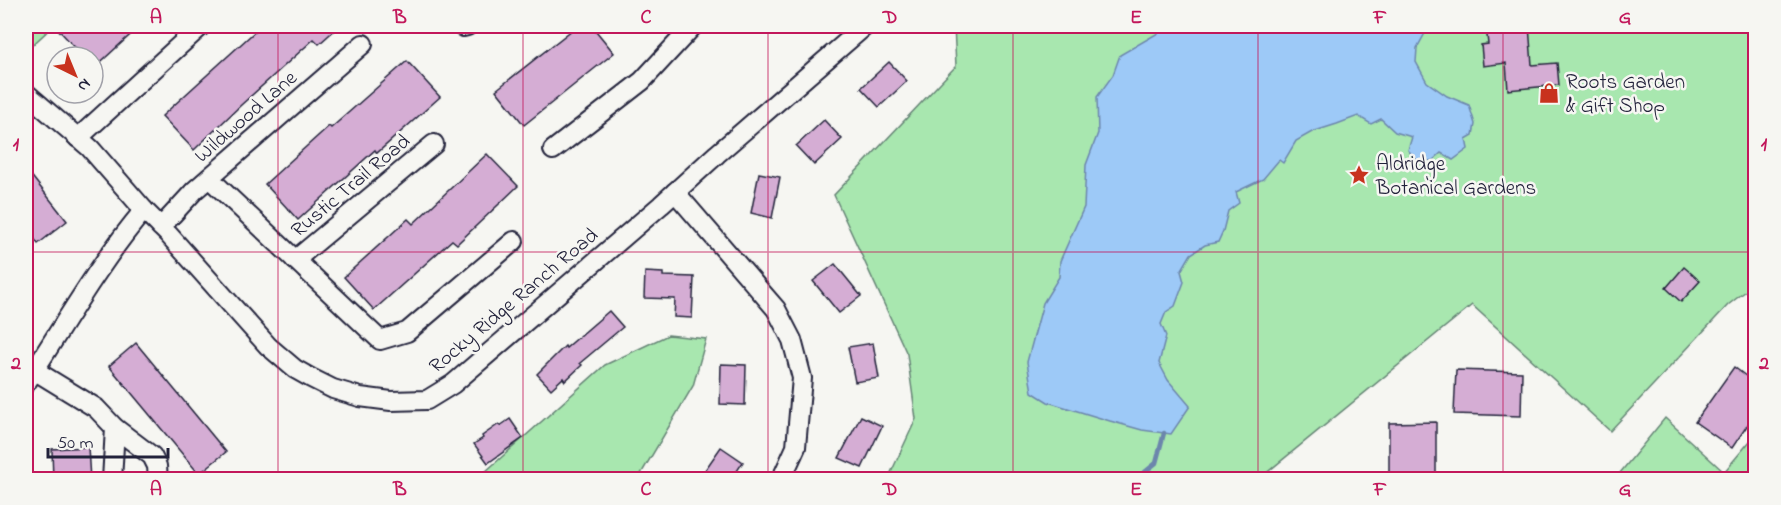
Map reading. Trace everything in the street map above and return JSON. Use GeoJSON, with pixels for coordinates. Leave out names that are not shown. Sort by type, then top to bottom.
{"type":"FeatureCollection","features":[{"type":"Feature","properties":{"kind":"street"},"geometry":{"type":"LineString","coordinates":[[78,138],[201,26]]}},
{"type":"Feature","properties":{"kind":"street"},"geometry":{"type":"LineString","coordinates":[[553,150],[642,81],[693,26]]}},
{"type":"Feature","properties":{"kind":"street","name":"Rocky Ridge Ranch Road"},"geometry":{"type":"LineString","coordinates":[[26,93],[78,138],[268,346],[295,369],[333,389],[360,397],[391,401],[427,400],[453,384],[865,26]]}},
{"type":"Feature","properties":{"kind":"street","name":"Wildwood Lane"},"geometry":{"type":"LineString","coordinates":[[161,227],[195,190],[363,44]]}},
{"type":"Feature","properties":{"kind":"street","name":"Rustic Trail Road"},"geometry":{"type":"LineString","coordinates":[[295,260],[434,144]]}},
{"type":"Feature","properties":{"kind":"street","name":"Rustic Trail Road"},"geometry":{"type":"LineString","coordinates":[[209,178],[380,340],[407,332],[514,241]]}},
{"type":"Feature","properties":{"kind":"street"},"geometry":{"type":"LineString","coordinates":[[675,192],[776,309],[792,340],[802,378],[796,447],[781,480]]}},
{"type":"Feature","properties":{"kind":"street"},"geometry":{"type":"LineString","coordinates":[[144,210],[100,269],[30,376],[96,408],[115,428],[152,456],[157,465],[158,480]]}},
{"type":"Feature","properties":{"kind":"street"},"geometry":{"type":"LineString","coordinates":[[112,480],[115,428]]}},
{"type":"Feature","properties":{"kind":"green space"},"geometry":{"type":"Polygon","coordinates":[[[26,26],[53,26],[26,51],[26,26]]]}},
{"type":"Feature","properties":{"kind":"green space","name":"Aldridge Botanical Gardens"},"geometry":{"type":"Polygon","coordinates":[[[954,26],[1755,26],[1755,284],[1728,305],[1610,431],[1472,305],[1259,479],[888,479],[916,419],[907,354],[834,195],[956,66],[954,26]]]}},
{"type":"Feature","properties":{"kind":"green space"},"geometry":{"type":"Polygon","coordinates":[[[668,335],[706,339],[693,386],[638,479],[476,480],[605,365],[668,335]]]}},
{"type":"Feature","properties":{"kind":"green space"},"geometry":{"type":"Polygon","coordinates":[[[1665,418],[1724,472],[1755,435],[1755,479],[1615,479],[1665,418]]]}},
{"type":"Feature","properties":{"kind":"water"},"geometry":{"type":"Polygon","coordinates":[[[1170,26],[1429,26],[1417,48],[1416,62],[1427,82],[1447,96],[1469,105],[1475,124],[1473,135],[1466,139],[1468,149],[1453,160],[1441,153],[1432,161],[1417,160],[1408,150],[1412,137],[1395,132],[1381,119],[1371,124],[1358,116],[1312,132],[1296,141],[1283,163],[1279,160],[1263,179],[1236,192],[1239,203],[1228,211],[1218,242],[1205,245],[1191,254],[1181,271],[1184,282],[1175,306],[1166,312],[1161,324],[1166,336],[1159,363],[1168,380],[1190,406],[1171,434],[1142,430],[1048,402],[1032,392],[1027,362],[1043,303],[1059,277],[1060,261],[1084,207],[1086,165],[1098,133],[1097,97],[1113,75],[1120,55],[1170,26]]]}},
{"type":"Feature","properties":{"kind":"building"},"geometry":{"type":"Polygon","coordinates":[[[55,26],[140,26],[105,58],[105,45],[73,45],[55,26]]]}},
{"type":"Feature","properties":{"kind":"building"},"geometry":{"type":"Polygon","coordinates":[[[261,26],[339,26],[319,44],[314,39],[194,150],[162,116],[261,26]]]}},
{"type":"Feature","properties":{"kind":"building"},"geometry":{"type":"Polygon","coordinates":[[[577,26],[592,26],[614,53],[524,125],[496,90],[577,26]]]}},
{"type":"Feature","properties":{"kind":"building"},"geometry":{"type":"Polygon","coordinates":[[[1529,26],[1532,65],[1557,63],[1559,85],[1508,90],[1506,63],[1483,66],[1481,45],[1488,44],[1486,27],[1529,26]]]}},
{"type":"Feature","properties":{"kind":"building"},"geometry":{"type":"Polygon","coordinates":[[[407,61],[440,97],[377,153],[375,150],[298,220],[265,184],[329,126],[331,128],[407,61]]]}},
{"type":"Feature","properties":{"kind":"building"},"geometry":{"type":"Polygon","coordinates":[[[889,62],[907,81],[879,107],[861,88],[889,62]]]}},
{"type":"Feature","properties":{"kind":"building"},"geometry":{"type":"Polygon","coordinates":[[[824,120],[842,139],[814,165],[796,146],[824,120]]]}},
{"type":"Feature","properties":{"kind":"building"},"geometry":{"type":"Polygon","coordinates":[[[487,154],[518,186],[457,244],[452,240],[374,310],[344,277],[408,219],[413,224],[487,154]]]}},
{"type":"Feature","properties":{"kind":"building"},"geometry":{"type":"Polygon","coordinates":[[[26,169],[67,221],[38,244],[26,227],[26,169]]]}},
{"type":"Feature","properties":{"kind":"building"},"geometry":{"type":"Polygon","coordinates":[[[759,173],[780,177],[772,218],[751,213],[759,173]]]}},
{"type":"Feature","properties":{"kind":"building"},"geometry":{"type":"Polygon","coordinates":[[[835,264],[861,296],[839,313],[813,281],[835,264]]]}},
{"type":"Feature","properties":{"kind":"building"},"geometry":{"type":"Polygon","coordinates":[[[1684,267],[1700,281],[1681,302],[1666,288],[1684,267]]]}},
{"type":"Feature","properties":{"kind":"building"},"geometry":{"type":"Polygon","coordinates":[[[645,272],[663,273],[663,276],[694,277],[692,318],[674,317],[675,299],[644,298],[645,272]]]}},
{"type":"Feature","properties":{"kind":"building"},"geometry":{"type":"Polygon","coordinates":[[[609,311],[623,327],[580,363],[582,365],[565,381],[563,378],[551,389],[537,374],[565,346],[566,348],[609,311]]]}},
{"type":"Feature","properties":{"kind":"building"},"geometry":{"type":"Polygon","coordinates":[[[136,343],[226,452],[199,474],[109,366],[136,343]]]}},
{"type":"Feature","properties":{"kind":"building"},"geometry":{"type":"Polygon","coordinates":[[[873,343],[879,378],[855,382],[848,347],[873,343]]]}},
{"type":"Feature","properties":{"kind":"building"},"geometry":{"type":"Polygon","coordinates":[[[721,364],[746,365],[745,405],[720,404],[721,364]]]}},
{"type":"Feature","properties":{"kind":"building"},"geometry":{"type":"Polygon","coordinates":[[[1734,367],[1755,383],[1755,414],[1732,448],[1695,422],[1734,367]]]}},
{"type":"Feature","properties":{"kind":"building"},"geometry":{"type":"Polygon","coordinates":[[[1456,370],[1522,372],[1521,416],[1454,414],[1456,370]]]}},
{"type":"Feature","properties":{"kind":"building"},"geometry":{"type":"Polygon","coordinates":[[[861,416],[882,426],[862,468],[839,458],[861,416]]]}},
{"type":"Feature","properties":{"kind":"building"},"geometry":{"type":"Polygon","coordinates":[[[510,419],[523,438],[488,463],[474,444],[499,424],[500,426],[510,419]]]}},
{"type":"Feature","properties":{"kind":"building"},"geometry":{"type":"Polygon","coordinates":[[[1436,422],[1436,480],[1389,480],[1389,423],[1436,422]]]}},
{"type":"Feature","properties":{"kind":"building"},"geometry":{"type":"Polygon","coordinates":[[[88,447],[90,480],[53,480],[52,449],[88,447]]]}},
{"type":"Feature","properties":{"kind":"building"},"geometry":{"type":"Polygon","coordinates":[[[721,447],[743,462],[731,480],[698,480],[721,447]]]}},
{"type":"Feature","properties":{"kind":"waterway"},"geometry":{"type":"LineString","coordinates":[[1135,480],[1156,463],[1164,433]]}},
{"type":"Feature","properties":{"kind":"place","name":"Roots Garden & Gift Shop"},"geometry":{"type":"Point","coordinates":[1549,93]}},
{"type":"Feature","properties":{"kind":"place","name":"Aldridge Botanical Gardens"},"geometry":{"type":"Point","coordinates":[1359,175]}}]}
